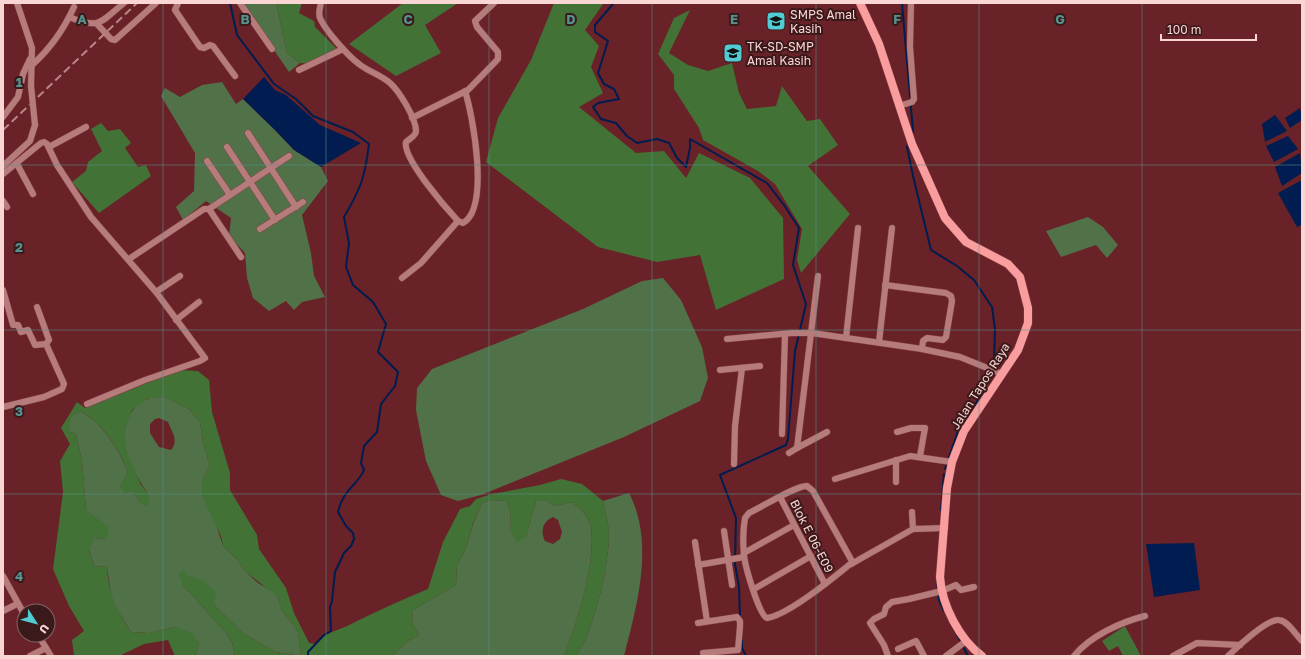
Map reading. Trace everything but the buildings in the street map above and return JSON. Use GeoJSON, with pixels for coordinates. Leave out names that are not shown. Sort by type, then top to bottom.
{"type":"FeatureCollection","features":[{"type":"Feature","properties":{"kind":"main road","name":"Jalan Tapos Raya"},"geometry":{"type":"LineString","coordinates":[[860,3],[906,104],[911,140],[936,201],[945,218],[955,231],[976,248],[1008,264],[1020,277],[1027,298],[1029,315],[1028,323],[1018,350],[999,372],[948,461],[938,592],[965,642],[982,656]]}},
{"type":"Feature","properties":{"kind":"street"},"geometry":{"type":"LineString","coordinates":[[3,166],[30,141],[35,125],[31,86],[32,54],[30,37],[17,3]]}},
{"type":"Feature","properties":{"kind":"street"},"geometry":{"type":"LineString","coordinates":[[69,18],[88,25],[97,24],[124,3]]}},
{"type":"Feature","properties":{"kind":"street"},"geometry":{"type":"LineString","coordinates":[[97,24],[110,39],[114,40],[156,3]]}},
{"type":"Feature","properties":{"kind":"street"},"geometry":{"type":"LineString","coordinates":[[178,3],[175,10],[200,47],[204,48],[213,46],[235,76]]}},
{"type":"Feature","properties":{"kind":"street"},"geometry":{"type":"LineString","coordinates":[[240,3],[272,49]]}},
{"type":"Feature","properties":{"kind":"street"},"geometry":{"type":"LineString","coordinates":[[321,3],[319,13],[320,19],[343,49],[359,64],[391,84],[400,93],[412,118],[416,131],[414,135],[406,142],[406,150],[421,177],[458,221],[463,223],[472,213],[478,176],[477,147],[465,91]]}},
{"type":"Feature","properties":{"kind":"street"},"geometry":{"type":"LineString","coordinates":[[412,118],[465,91],[478,80],[499,55],[475,21],[494,3]]}},
{"type":"Feature","properties":{"kind":"street"},"geometry":{"type":"LineString","coordinates":[[906,104],[914,99],[910,47],[911,3]]}},
{"type":"Feature","properties":{"kind":"street"},"geometry":{"type":"LineString","coordinates":[[31,66],[46,51],[69,18],[74,7]]}},
{"type":"Feature","properties":{"kind":"street"},"geometry":{"type":"LineString","coordinates":[[299,70],[343,49]]}},
{"type":"Feature","properties":{"kind":"street"},"geometry":{"type":"LineString","coordinates":[[4,114],[18,97],[23,74],[32,54]]}},
{"type":"Feature","properties":{"kind":"street"},"geometry":{"type":"LineString","coordinates":[[49,147],[86,127]]}},
{"type":"Feature","properties":{"kind":"street"},"geometry":{"type":"LineString","coordinates":[[248,133],[296,207]]}},
{"type":"Feature","properties":{"kind":"street"},"geometry":{"type":"LineString","coordinates":[[3,174],[44,142],[49,147],[57,165],[103,232],[129,259],[156,292],[205,359],[144,380],[87,404]]}},
{"type":"Feature","properties":{"kind":"street"},"geometry":{"type":"LineString","coordinates":[[227,147],[251,181],[275,220]]}},
{"type":"Feature","properties":{"kind":"street"},"geometry":{"type":"LineString","coordinates":[[129,259],[204,209],[209,209],[289,156]]}},
{"type":"Feature","properties":{"kind":"street"},"geometry":{"type":"LineString","coordinates":[[207,162],[230,195]]}},
{"type":"Feature","properties":{"kind":"street"},"geometry":{"type":"LineString","coordinates":[[17,164],[33,194]]}},
{"type":"Feature","properties":{"kind":"street"},"geometry":{"type":"LineString","coordinates":[[3,201],[7,207]]}},
{"type":"Feature","properties":{"kind":"street"},"geometry":{"type":"LineString","coordinates":[[260,229],[303,202]]}},
{"type":"Feature","properties":{"kind":"street"},"geometry":{"type":"LineString","coordinates":[[209,209],[241,257]]}},
{"type":"Feature","properties":{"kind":"street"},"geometry":{"type":"LineString","coordinates":[[402,278],[421,263],[458,221]]}},
{"type":"Feature","properties":{"kind":"street"},"geometry":{"type":"LineString","coordinates":[[846,338],[858,228]]}},
{"type":"Feature","properties":{"kind":"street"},"geometry":{"type":"LineString","coordinates":[[879,342],[892,228]]}},
{"type":"Feature","properties":{"kind":"street"},"geometry":{"type":"LineString","coordinates":[[156,292],[180,276]]}},
{"type":"Feature","properties":{"kind":"street"},"geometry":{"type":"LineString","coordinates":[[797,448],[809,333],[818,276]]}},
{"type":"Feature","properties":{"kind":"street"},"geometry":{"type":"LineString","coordinates":[[885,285],[946,293],[951,296],[952,301],[946,337],[943,340],[927,338],[923,341],[922,349]]}},
{"type":"Feature","properties":{"kind":"street"},"geometry":{"type":"LineString","coordinates":[[3,290],[13,325],[18,325],[21,332],[28,330],[35,345],[46,344]]}},
{"type":"Feature","properties":{"kind":"street"},"geometry":{"type":"LineString","coordinates":[[176,320],[199,302]]}},
{"type":"Feature","properties":{"kind":"street"},"geometry":{"type":"LineString","coordinates":[[37,307],[49,340],[46,344]]}},
{"type":"Feature","properties":{"kind":"street"},"geometry":{"type":"LineString","coordinates":[[727,339],[792,333],[809,333],[922,349],[960,357],[999,372]]}},
{"type":"Feature","properties":{"kind":"street"},"geometry":{"type":"LineString","coordinates":[[782,434],[785,334]]}},
{"type":"Feature","properties":{"kind":"street"},"geometry":{"type":"LineString","coordinates":[[3,407],[44,397],[62,389],[64,384],[46,344]]}},
{"type":"Feature","properties":{"kind":"street"},"geometry":{"type":"LineString","coordinates":[[720,370],[760,366]]}},
{"type":"Feature","properties":{"kind":"street"},"geometry":{"type":"LineString","coordinates":[[734,464],[735,426],[742,368]]}},
{"type":"Feature","properties":{"kind":"street"},"geometry":{"type":"LineString","coordinates":[[897,432],[911,428],[926,428],[920,456]]}},
{"type":"Feature","properties":{"kind":"street"},"geometry":{"type":"LineString","coordinates":[[788,453],[827,432]]}},
{"type":"Feature","properties":{"kind":"street"},"geometry":{"type":"LineString","coordinates":[[835,479],[910,456],[920,456],[948,461]]}},
{"type":"Feature","properties":{"kind":"street"},"geometry":{"type":"LineString","coordinates":[[896,460],[896,482]]}},
{"type":"Feature","properties":{"kind":"street"},"geometry":{"type":"LineString","coordinates":[[853,563],[809,487],[802,486],[747,515],[744,523],[743,556],[763,615],[768,618],[794,605],[853,563],[913,529],[942,528]]}},
{"type":"Feature","properties":{"kind":"street","name":"Blok E 06-E09"},"geometry":{"type":"LineString","coordinates":[[780,497],[825,584]]}},
{"type":"Feature","properties":{"kind":"street"},"geometry":{"type":"LineString","coordinates":[[912,512],[913,529]]}},
{"type":"Feature","properties":{"kind":"street"},"geometry":{"type":"LineString","coordinates":[[698,565],[743,556],[794,525]]}},
{"type":"Feature","properties":{"kind":"street"},"geometry":{"type":"LineString","coordinates":[[724,531],[731,559],[732,585]]}},
{"type":"Feature","properties":{"kind":"street"},"geometry":{"type":"LineString","coordinates":[[695,542],[707,621]]}},
{"type":"Feature","properties":{"kind":"street"},"geometry":{"type":"LineString","coordinates":[[754,589],[811,556]]}},
{"type":"Feature","properties":{"kind":"street"},"geometry":{"type":"LineString","coordinates":[[3,576],[16,603]]}},
{"type":"Feature","properties":{"kind":"street"},"geometry":{"type":"LineString","coordinates":[[888,656],[884,645],[871,621],[884,614],[886,607],[892,602],[938,592],[957,585],[961,590],[974,588]]}},
{"type":"Feature","properties":{"kind":"street"},"geometry":{"type":"LineString","coordinates":[[3,610],[16,604]]}},
{"type":"Feature","properties":{"kind":"street"},"geometry":{"type":"LineString","coordinates":[[1074,656],[1106,631],[1129,620],[1145,616]]}},
{"type":"Feature","properties":{"kind":"street"},"geometry":{"type":"LineString","coordinates":[[698,623],[734,617],[739,618],[740,648],[736,652],[703,653]]}},
{"type":"Feature","properties":{"kind":"street"},"geometry":{"type":"LineString","coordinates":[[1228,656],[1273,620],[1280,620],[1286,624],[1302,641]]}},
{"type":"Feature","properties":{"kind":"street"},"geometry":{"type":"LineString","coordinates":[[898,649],[916,641],[924,656]]}},
{"type":"Feature","properties":{"kind":"street"},"geometry":{"type":"LineString","coordinates":[[946,656],[965,642]]}},
{"type":"Feature","properties":{"kind":"street"},"geometry":{"type":"LineString","coordinates":[[43,643],[51,656]]}},
{"type":"Feature","properties":{"kind":"street"},"geometry":{"type":"LineString","coordinates":[[1173,656],[1197,643],[1240,645]]}},
{"type":"Feature","properties":{"kind":"street"},"geometry":{"type":"LineString","coordinates":[[30,656],[46,648]]}},
{"type":"Feature","properties":{"kind":"green space"},"geometry":{"type":"Polygon","coordinates":[[[246,3],[276,3],[287,53],[300,63],[289,72],[243,5],[246,3]]]}},
{"type":"Feature","properties":{"kind":"green space"},"geometry":{"type":"Polygon","coordinates":[[[276,3],[302,3],[299,13],[314,21],[315,27],[337,49],[309,64],[300,63],[287,53],[276,3]]]}},
{"type":"Feature","properties":{"kind":"green space"},"geometry":{"type":"Polygon","coordinates":[[[403,3],[458,3],[425,25],[441,53],[396,76],[349,44],[403,3]]]}},
{"type":"Feature","properties":{"kind":"green space"},"geometry":{"type":"Polygon","coordinates":[[[554,3],[603,4],[585,30],[599,46],[591,67],[603,93],[579,107],[636,153],[664,151],[686,178],[699,153],[750,178],[783,218],[784,279],[716,310],[700,255],[657,262],[598,247],[486,162],[498,118],[531,60],[554,3]]]}},
{"type":"Feature","properties":{"kind":"green space"},"geometry":{"type":"Polygon","coordinates":[[[690,10],[669,53],[688,65],[708,71],[732,63],[739,93],[747,109],[776,106],[782,86],[807,121],[820,119],[838,145],[808,166],[850,214],[801,273],[797,260],[802,229],[775,184],[758,171],[703,140],[699,128],[674,89],[674,75],[658,54],[674,18],[690,10]]]}},
{"type":"Feature","properties":{"kind":"green space"},"geometry":{"type":"Polygon","coordinates":[[[222,82],[236,104],[243,99],[294,150],[321,167],[328,181],[302,215],[311,253],[314,276],[325,297],[302,302],[294,310],[286,301],[269,311],[253,298],[247,278],[245,253],[229,236],[231,218],[206,201],[183,220],[176,207],[194,191],[195,153],[161,96],[165,88],[180,97],[202,85],[222,82]]]}},
{"type":"Feature","properties":{"kind":"green space"},"geometry":{"type":"Polygon","coordinates":[[[101,123],[108,131],[120,129],[131,143],[125,148],[138,167],[146,165],[151,176],[99,213],[72,182],[86,171],[88,162],[102,151],[91,129],[101,123]]]}},
{"type":"Feature","properties":{"kind":"green space"},"geometry":{"type":"Polygon","coordinates":[[[1088,217],[1103,227],[1118,245],[1107,258],[1096,245],[1061,257],[1046,231],[1088,217]]]}},
{"type":"Feature","properties":{"kind":"green space"},"geometry":{"type":"Polygon","coordinates":[[[663,278],[681,300],[702,347],[708,378],[700,401],[624,437],[481,495],[458,501],[441,495],[426,461],[416,410],[417,388],[432,369],[583,309],[642,281],[663,278]]]}},
{"type":"Feature","properties":{"kind":"green space"},"geometry":{"type":"Polygon","coordinates":[[[179,370],[198,371],[209,380],[212,412],[230,473],[230,490],[257,535],[259,549],[286,588],[294,613],[309,643],[316,644],[331,632],[428,589],[443,542],[460,509],[470,506],[476,499],[492,494],[540,485],[561,479],[582,484],[603,501],[609,531],[606,563],[599,598],[589,631],[576,656],[564,656],[580,610],[591,559],[591,528],[586,516],[572,502],[555,506],[547,501],[536,501],[526,537],[517,543],[511,532],[510,511],[507,501],[491,500],[482,503],[473,523],[466,548],[457,565],[456,585],[413,610],[412,623],[419,635],[408,641],[392,656],[301,656],[298,632],[282,611],[278,597],[246,572],[236,558],[223,546],[221,536],[202,496],[202,481],[210,466],[203,442],[200,422],[189,409],[163,396],[147,399],[132,410],[125,429],[126,450],[140,483],[148,494],[150,503],[146,506],[140,503],[133,490],[126,494],[120,487],[128,472],[115,445],[97,423],[81,411],[72,415],[69,424],[70,432],[76,434],[82,460],[86,510],[109,527],[107,539],[94,538],[89,550],[94,566],[107,567],[109,586],[121,616],[131,632],[149,633],[175,627],[193,633],[199,643],[195,656],[175,656],[168,640],[144,644],[119,656],[74,656],[72,640],[84,631],[69,606],[53,569],[63,492],[60,461],[70,444],[61,428],[77,402],[85,408],[179,370]]]}},
{"type":"Feature","properties":{"kind":"green space"},"geometry":{"type":"Polygon","coordinates":[[[163,396],[189,409],[200,422],[203,442],[210,466],[202,481],[223,546],[236,558],[246,572],[258,583],[272,591],[278,597],[282,611],[298,632],[301,656],[275,652],[243,633],[214,605],[199,580],[187,576],[183,585],[227,634],[232,642],[235,656],[195,656],[199,643],[175,627],[149,633],[131,632],[112,601],[107,567],[94,566],[89,549],[94,538],[107,539],[86,510],[82,460],[76,434],[70,432],[68,424],[72,415],[81,411],[97,423],[115,446],[128,472],[120,487],[133,490],[140,503],[148,494],[130,462],[126,450],[125,428],[135,407],[148,399],[163,396]],[[159,418],[155,419],[150,424],[150,433],[159,447],[171,450],[175,440],[168,422],[159,418]]]}},
{"type":"Feature","properties":{"kind":"green space"},"geometry":{"type":"Polygon","coordinates":[[[629,493],[637,512],[641,532],[642,553],[638,595],[624,656],[576,656],[589,631],[599,598],[606,563],[609,531],[603,501],[629,493]]]}},
{"type":"Feature","properties":{"kind":"green space"},"geometry":{"type":"Polygon","coordinates":[[[491,500],[507,501],[510,511],[511,531],[526,537],[536,501],[547,501],[555,506],[572,502],[586,516],[591,528],[591,559],[580,610],[564,656],[392,656],[408,641],[419,635],[412,623],[413,610],[456,585],[457,565],[466,548],[473,524],[482,503],[491,500]],[[553,517],[547,521],[543,527],[543,537],[545,541],[553,544],[560,539],[562,532],[558,520],[553,517]]]}},
{"type":"Feature","properties":{"kind":"green space"},"geometry":{"type":"Polygon","coordinates":[[[184,570],[187,576],[202,580],[216,592],[214,605],[243,633],[275,652],[301,656],[235,656],[232,642],[227,634],[183,585],[178,573],[184,570]]]}},
{"type":"Feature","properties":{"kind":"green space"},"geometry":{"type":"Polygon","coordinates":[[[1125,626],[1141,656],[1123,656],[1118,646],[1109,651],[1102,641],[1125,626]]]}},
{"type":"Feature","properties":{"kind":"water"},"geometry":{"type":"Polygon","coordinates":[[[264,77],[275,90],[286,95],[320,125],[361,143],[321,167],[294,150],[243,99],[264,77]]]}},
{"type":"Feature","properties":{"kind":"water"},"geometry":{"type":"Polygon","coordinates":[[[1300,108],[1302,120],[1290,128],[1285,118],[1300,108]]]}},
{"type":"Feature","properties":{"kind":"water"},"geometry":{"type":"Polygon","coordinates":[[[1275,115],[1287,131],[1265,142],[1262,124],[1275,115]]]}},
{"type":"Feature","properties":{"kind":"water"},"geometry":{"type":"Polygon","coordinates":[[[1288,136],[1298,149],[1274,162],[1266,146],[1288,136]]]}},
{"type":"Feature","properties":{"kind":"water"},"geometry":{"type":"Polygon","coordinates":[[[1300,153],[1302,173],[1282,186],[1275,167],[1300,153]]]}},
{"type":"Feature","properties":{"kind":"water"},"geometry":{"type":"Polygon","coordinates":[[[1302,180],[1302,225],[1297,227],[1278,193],[1302,180]]]}},
{"type":"Feature","properties":{"kind":"water"},"geometry":{"type":"Polygon","coordinates":[[[1194,543],[1200,590],[1154,597],[1146,544],[1194,543]]]}},
{"type":"Feature","properties":{"kind":"waterway"},"geometry":{"type":"LineString","coordinates":[[230,3],[237,35],[274,84],[296,99],[313,116],[353,132],[369,144],[364,174],[355,198],[344,217],[349,243],[346,267],[353,285],[373,302],[386,324],[378,352],[398,372],[395,386],[381,404],[377,432],[364,446],[361,463],[364,470],[340,504],[338,512],[346,526],[353,533],[354,539],[351,546],[344,553],[335,572],[330,607],[331,631],[324,635],[308,652],[308,656]]}},
{"type":"Feature","properties":{"kind":"waterway"},"geometry":{"type":"LineString","coordinates":[[611,3],[613,4],[595,25],[595,32],[608,41],[598,73],[604,84],[614,89],[619,99],[598,103],[593,107],[601,119],[616,123],[627,136],[637,143],[657,139],[669,143],[677,158],[686,167],[690,148],[690,139],[767,183],[799,228],[793,265],[806,304],[795,351],[788,439],[786,445],[720,475],[736,518],[735,564],[739,587],[740,617]]}},
{"type":"Feature","properties":{"kind":"waterway"},"geometry":{"type":"LineString","coordinates":[[902,3],[913,131],[912,135]]}},
{"type":"Feature","properties":{"kind":"waterway"},"geometry":{"type":"LineString","coordinates":[[909,143],[907,147],[931,250],[957,266],[974,280],[992,307],[995,329],[994,361],[992,372],[981,395],[958,431],[945,469]]}},
{"type":"Feature","properties":{"kind":"waterway"},"geometry":{"type":"LineString","coordinates":[[941,510],[944,474]]}},
{"type":"Feature","properties":{"kind":"waterway"},"geometry":{"type":"LineString","coordinates":[[937,583],[939,600],[944,611]]}},
{"type":"Feature","properties":{"kind":"waterway"},"geometry":{"type":"LineString","coordinates":[[953,627],[968,656]]}},
{"type":"Feature","properties":{"kind":"waterway"},"geometry":{"type":"LineString","coordinates":[[742,640],[742,648],[746,656]]}},
{"type":"Feature","properties":{"kind":"railway"},"geometry":{"type":"LineString","coordinates":[[3,130],[137,3]]}},
{"type":"Feature","properties":{"kind":"place","name":"SMPS Amal Kasih"},"geometry":{"type":"Point","coordinates":[776,21]}},
{"type":"Feature","properties":{"kind":"place","name":"TK-SD-SMP Amal Kasih"},"geometry":{"type":"Point","coordinates":[733,53]}}]}
